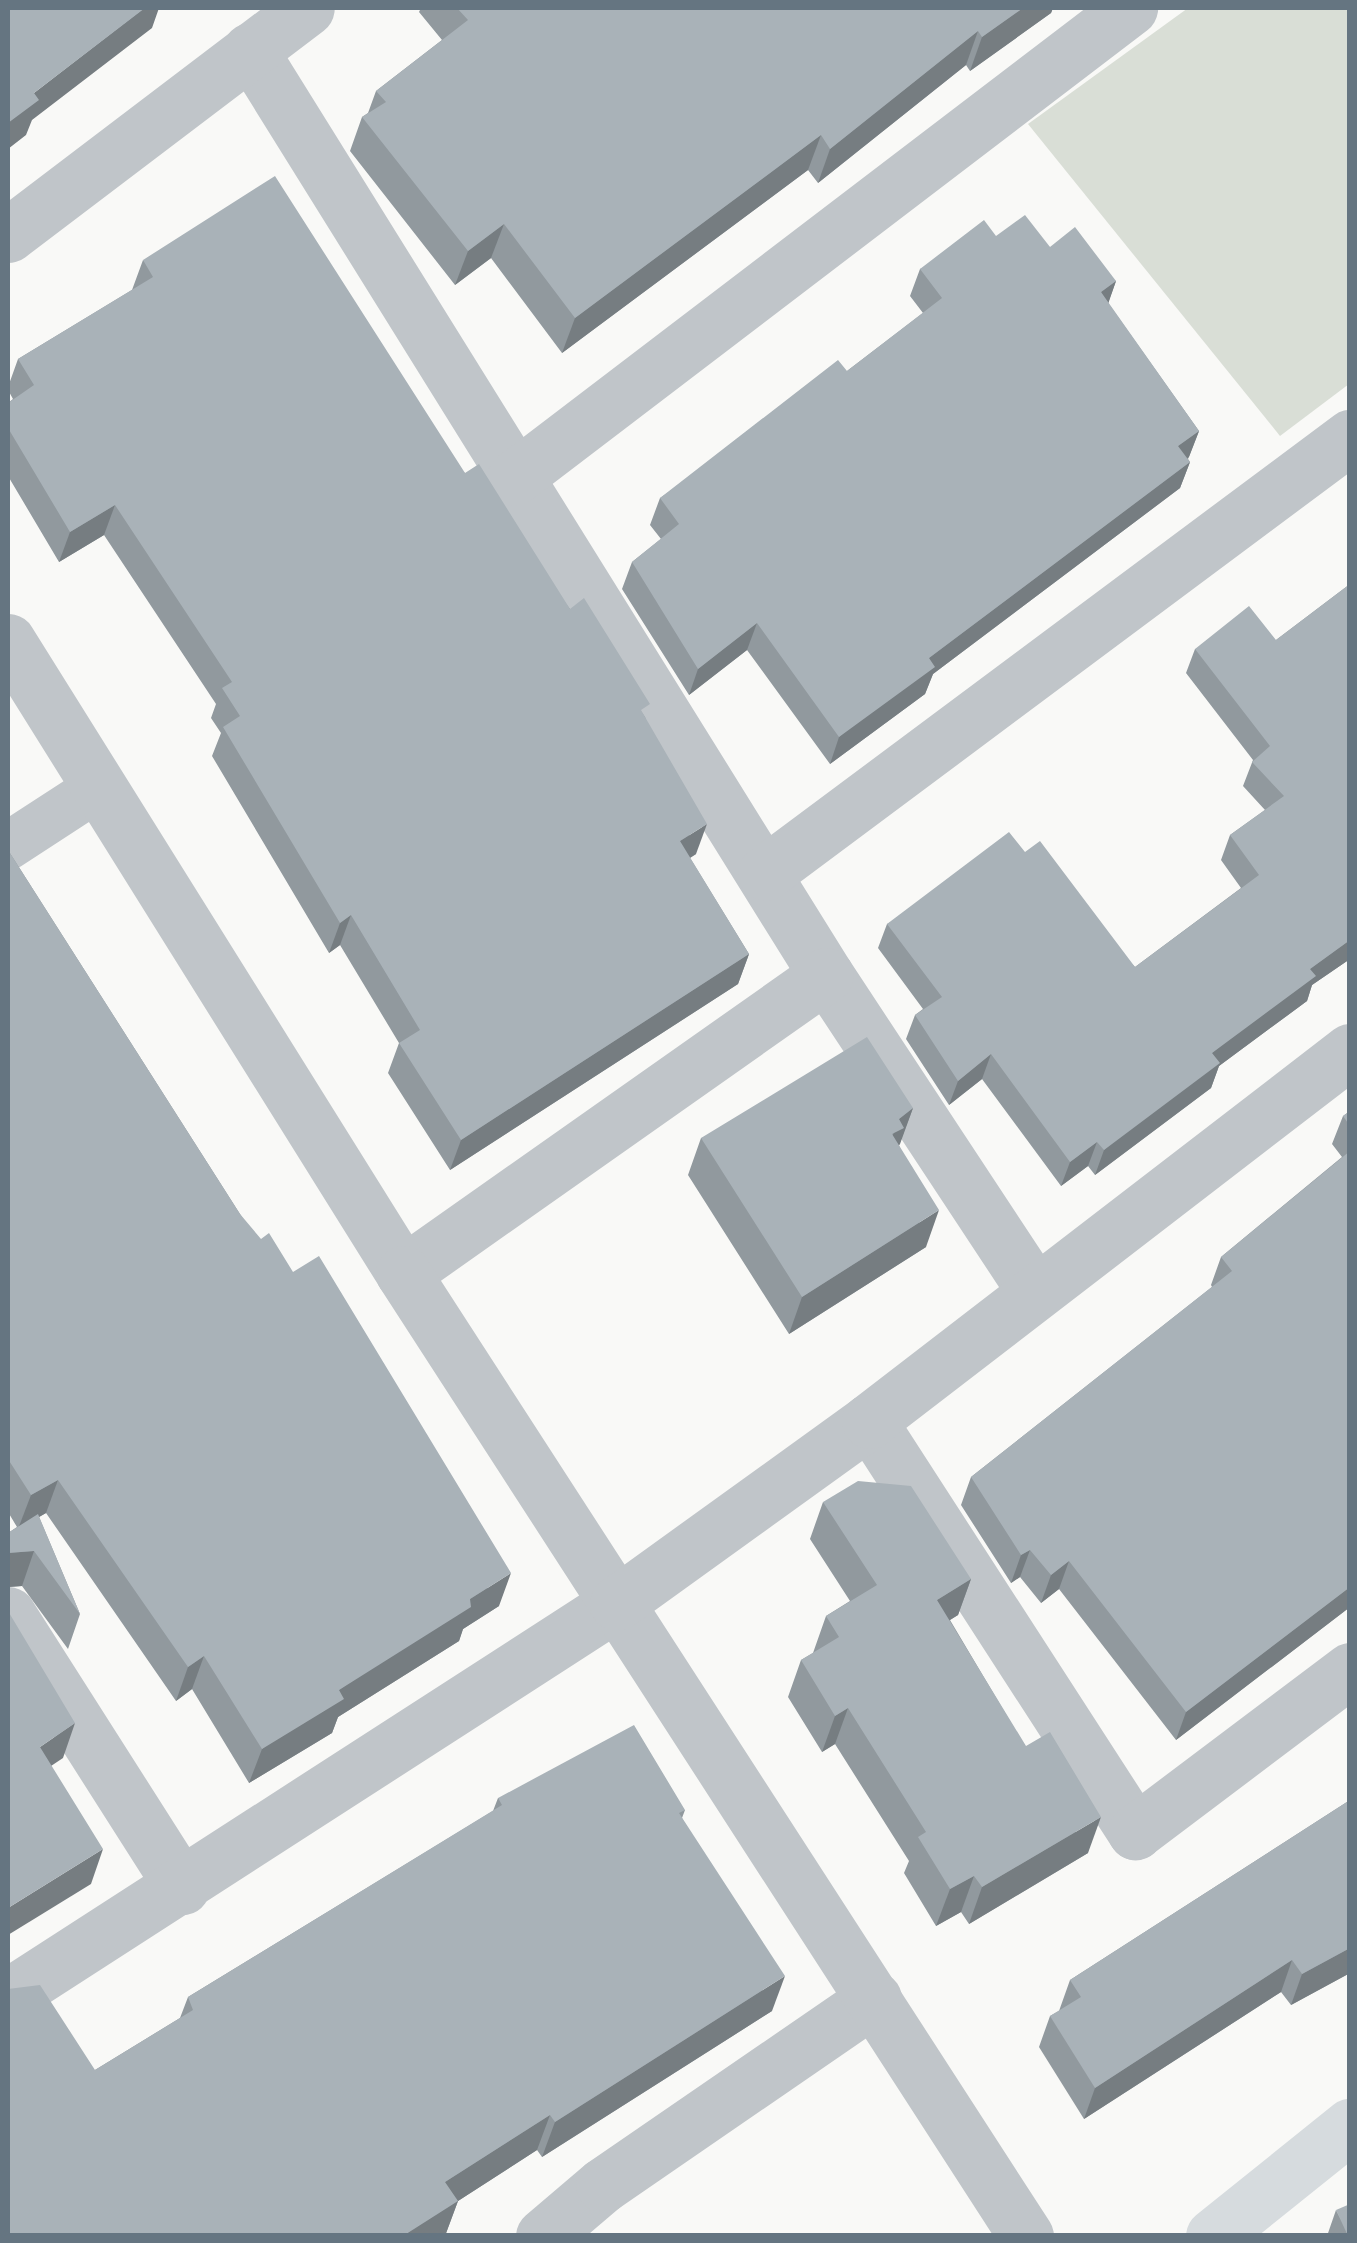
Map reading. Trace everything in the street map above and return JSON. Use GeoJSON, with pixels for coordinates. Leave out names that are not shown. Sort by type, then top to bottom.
{"type":"FeatureCollection","features":[{"type":"Feature","properties":{"kind":"main road"},"geometry":{"type":"LineString","coordinates":[[1213,2236],[1350,2126]]}},
{"type":"Feature","properties":{"kind":"street"},"geometry":{"type":"LineString","coordinates":[[8,235],[307,8]]}},
{"type":"Feature","properties":{"kind":"street"},"geometry":{"type":"LineString","coordinates":[[514,478],[1130,8]]}},
{"type":"Feature","properties":{"kind":"street"},"geometry":{"type":"LineString","coordinates":[[250,50],[826,974],[1034,1292]]}},
{"type":"Feature","properties":{"kind":"street"},"geometry":{"type":"LineString","coordinates":[[765,873],[1350,436]]}},
{"type":"Feature","properties":{"kind":"street"},"geometry":{"type":"LineString","coordinates":[[8,641],[402,1273],[1026,2236]]}},
{"type":"Feature","properties":{"kind":"street"},"geometry":{"type":"LineString","coordinates":[[402,1273],[826,974]]}},
{"type":"Feature","properties":{"kind":"street"},"geometry":{"type":"LineString","coordinates":[[8,1996],[182,1887],[616,1602],[869,1421],[1350,1051]]}},
{"type":"Feature","properties":{"kind":"street"},"geometry":{"type":"LineString","coordinates":[[869,1421],[1135,1832],[1350,1670]]}},
{"type":"Feature","properties":{"kind":"street"},"geometry":{"type":"LineString","coordinates":[[8,1614],[182,1887]]}},
{"type":"Feature","properties":{"kind":"street"},"geometry":{"type":"LineString","coordinates":[[543,2236],[603,2184],[874,2000]]}},
{"type":"Feature","properties":{"kind":"lane"},"geometry":{"type":"LineString","coordinates":[[8,846],[99,787]]}},
{"type":"Feature","properties":{"kind":"shaded area"},"geometry":{"type":"Polygon","coordinates":[[[1188,8],[1349,8],[1349,384],[1280,436],[1028,124],[1188,8]]]}},
{"type":"Feature","properties":{"kind":"building"},"geometry":{"type":"Polygon","coordinates":[[[8,8],[145,8],[34,93],[39,100],[8,123],[8,8]]]}},
{"type":"Feature","properties":{"kind":"building"},"geometry":{"type":"Polygon","coordinates":[[[457,8],[1023,8],[982,37],[978,31],[830,149],[821,135],[575,318],[504,224],[468,251],[362,117],[386,102],[376,91],[468,20],[457,8]]]}},
{"type":"Feature","properties":{"kind":"building"},"geometry":{"type":"Polygon","coordinates":[[[275,176],[465,473],[479,464],[570,609],[584,598],[650,704],[641,710],[707,824],[680,841],[749,954],[461,1140],[399,1043],[420,1030],[351,915],[340,923],[223,727],[240,716],[222,688],[232,682],[115,505],[70,532],[8,428],[8,403],[34,385],[18,359],[153,277],[143,260],[275,176]]]}},
{"type":"Feature","properties":{"kind":"building"},"geometry":{"type":"Polygon","coordinates":[[[1025,215],[1050,247],[1075,227],[1116,281],[1101,292],[1199,431],[1178,446],[1190,462],[929,658],[935,667],[839,737],[757,623],[698,669],[632,562],[679,524],[660,498],[838,360],[847,371],[942,298],[920,269],[984,220],[996,236],[1025,215]]]}},
{"type":"Feature","properties":{"kind":"building"},"geometry":{"type":"Polygon","coordinates":[[[1350,584],[1350,940],[1310,969],[1316,976],[1212,1053],[1220,1063],[1104,1150],[1097,1142],[1070,1162],[991,1054],[958,1081],[915,1015],[942,997],[887,924],[1009,832],[1025,852],[1040,841],[1135,967],[1259,875],[1230,835],[1284,796],[1252,762],[1270,746],[1195,649],[1249,606],[1276,640],[1350,584]]]}},
{"type":"Feature","properties":{"kind":"building"},"geometry":{"type":"Polygon","coordinates":[[[8,850],[240,1214],[261,1239],[269,1233],[293,1272],[319,1256],[511,1573],[470,1599],[471,1607],[339,1690],[344,1699],[262,1749],[204,1656],[188,1667],[58,1480],[31,1495],[8,1459],[8,850]]]}},
{"type":"Feature","properties":{"kind":"building"},"geometry":{"type":"Polygon","coordinates":[[[867,1037],[913,1108],[899,1119],[904,1128],[892,1134],[939,1210],[802,1297],[701,1138],[867,1037]]]}},
{"type":"Feature","properties":{"kind":"building"},"geometry":{"type":"Polygon","coordinates":[[[1350,1151],[1350,1587],[1186,1712],[1069,1561],[1051,1575],[1030,1550],[1021,1555],[971,1477],[1232,1271],[1221,1257],[1350,1151]]]}},
{"type":"Feature","properties":{"kind":"building"},"geometry":{"type":"Polygon","coordinates":[[[858,1481],[911,1486],[971,1579],[937,1600],[1026,1746],[1050,1732],[1101,1817],[982,1887],[974,1876],[950,1889],[918,1837],[926,1832],[848,1708],[835,1716],[801,1660],[839,1637],[826,1616],[877,1585],[823,1502],[858,1481]]]}},
{"type":"Feature","properties":{"kind":"building"},"geometry":{"type":"Polygon","coordinates":[[[38,1514],[80,1614],[34,1551],[8,1553],[8,1533],[38,1514]]]}},
{"type":"Feature","properties":{"kind":"building"},"geometry":{"type":"Polygon","coordinates":[[[8,1611],[75,1723],[40,1747],[103,1849],[8,1908],[8,1611]]]}},
{"type":"Feature","properties":{"kind":"building"},"geometry":{"type":"Polygon","coordinates":[[[634,1725],[685,1810],[679,1813],[785,1976],[555,2122],[550,2115],[445,2182],[458,2201],[403,2236],[8,2236],[8,1989],[40,1985],[95,2070],[193,2010],[188,1997],[502,1805],[498,1798],[634,1725]]]}},
{"type":"Feature","properties":{"kind":"building"},"geometry":{"type":"Polygon","coordinates":[[[1350,1800],[1350,1948],[1302,1974],[1292,1960],[1095,2088],[1050,2016],[1081,1997],[1070,1980],[1350,1800]]]}},
{"type":"Feature","properties":{"kind":"building"},"geometry":{"type":"Polygon","coordinates":[[[1350,2204],[1350,2236],[1348,2236],[1336,2210],[1350,2204]]]}}]}
